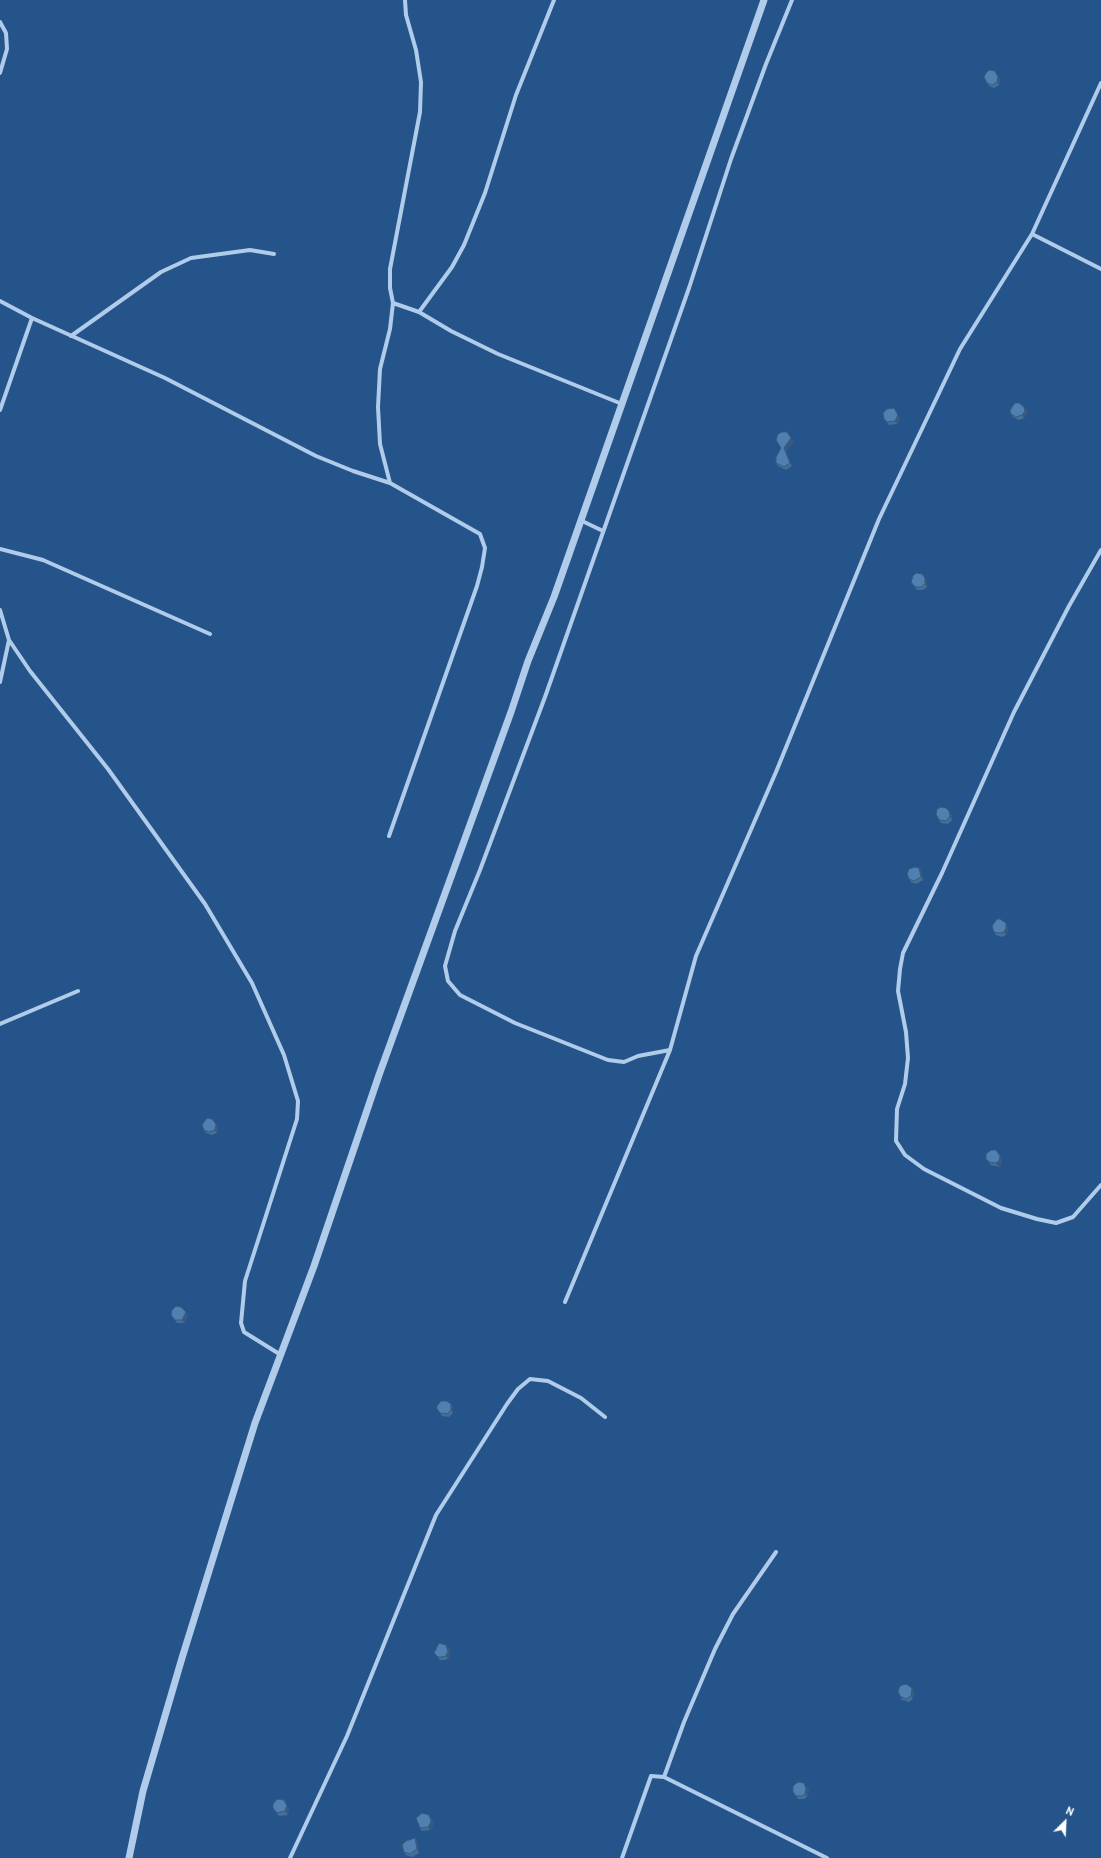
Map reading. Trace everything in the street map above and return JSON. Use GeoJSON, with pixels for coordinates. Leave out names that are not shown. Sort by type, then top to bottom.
{"type":"FeatureCollection","features":[{"type":"Feature","properties":{"kind":"street"},"geometry":{"type":"LineString","coordinates":[[390,483],[380,444],[378,407],[380,369],[390,330],[393,303],[390,288],[391,262],[416,133],[421,90],[419,64],[406,15],[405,0]]}},
{"type":"Feature","properties":{"kind":"street"},"geometry":{"type":"LineString","coordinates":[[419,312],[452,267],[464,245],[485,193],[516,95],[554,0]]}},
{"type":"Feature","properties":{"kind":"street"},"geometry":{"type":"LineString","coordinates":[[129,1858],[143,1792],[188,1636],[255,1423],[314,1266],[379,1076],[511,712],[528,661],[554,597],[764,0]]}},
{"type":"Feature","properties":{"kind":"street"},"geometry":{"type":"LineString","coordinates":[[670,1050],[638,1056],[624,1062],[608,1060],[515,1023],[460,995],[448,981],[445,966],[456,931],[545,696],[689,288],[731,159],[766,64],[792,0]]}},
{"type":"Feature","properties":{"kind":"street"},"geometry":{"type":"LineString","coordinates":[[0,22],[6,33],[7,49],[0,73]]}},
{"type":"Feature","properties":{"kind":"street"},"geometry":{"type":"LineString","coordinates":[[565,1302],[670,1050],[696,956],[776,772],[879,520],[960,349],[1032,234],[1101,83]]}},
{"type":"Feature","properties":{"kind":"street"},"geometry":{"type":"LineString","coordinates":[[1032,234],[1101,268]]}},
{"type":"Feature","properties":{"kind":"street"},"geometry":{"type":"LineString","coordinates":[[71,336],[161,272],[191,258],[250,250],[274,254]]}},
{"type":"Feature","properties":{"kind":"street"},"geometry":{"type":"LineString","coordinates":[[0,302],[165,378],[316,456],[353,471],[390,483],[480,534],[485,548],[477,586],[389,836]]}},
{"type":"Feature","properties":{"kind":"street"},"geometry":{"type":"LineString","coordinates":[[393,303],[419,312],[451,331],[498,354],[622,404]]}},
{"type":"Feature","properties":{"kind":"street"},"geometry":{"type":"LineString","coordinates":[[0,407],[32,318]]}},
{"type":"Feature","properties":{"kind":"street"},"geometry":{"type":"LineString","coordinates":[[580,520],[602,531]]}},
{"type":"Feature","properties":{"kind":"street"},"geometry":{"type":"LineString","coordinates":[[0,549],[43,560],[210,634]]}},
{"type":"Feature","properties":{"kind":"street"},"geometry":{"type":"LineString","coordinates":[[1101,550],[1062,619],[1014,712],[942,873],[903,953],[898,991],[906,1032],[908,1058],[905,1084],[897,1109],[896,1124],[896,1141],[905,1155],[924,1169],[1001,1208],[1037,1219],[1056,1223],[1073,1217],[1101,1185]]}},
{"type":"Feature","properties":{"kind":"street"},"geometry":{"type":"LineString","coordinates":[[0,610],[9,640],[30,671],[112,775],[205,904],[252,983],[284,1055],[298,1101],[297,1119],[245,1281],[241,1323],[244,1332],[281,1355]]}},
{"type":"Feature","properties":{"kind":"street"},"geometry":{"type":"LineString","coordinates":[[0,682],[9,640]]}},
{"type":"Feature","properties":{"kind":"street"},"geometry":{"type":"LineString","coordinates":[[0,1024],[78,991]]}},
{"type":"Feature","properties":{"kind":"street"},"geometry":{"type":"LineString","coordinates":[[290,1858],[350,1730],[436,1515],[507,1404],[518,1389],[530,1379],[548,1381],[581,1398],[605,1417]]}},
{"type":"Feature","properties":{"kind":"street"},"geometry":{"type":"LineString","coordinates":[[664,1777],[684,1722],[715,1649],[733,1614],[776,1552]]}},
{"type":"Feature","properties":{"kind":"street"},"geometry":{"type":"LineString","coordinates":[[622,1858],[651,1776],[664,1777],[827,1858]]}},
{"type":"Feature","properties":{"kind":"building"},"geometry":{"type":"Polygon","coordinates":[[[989,70],[995,71],[998,77],[997,82],[992,85],[987,83],[984,77],[989,70]]]}},
{"type":"Feature","properties":{"kind":"building"},"geometry":{"type":"Polygon","coordinates":[[[1015,403],[1019,403],[1024,407],[1025,411],[1022,415],[1016,417],[1011,414],[1010,410],[1015,403]]]}},
{"type":"Feature","properties":{"kind":"building"},"geometry":{"type":"Polygon","coordinates":[[[894,408],[898,415],[895,421],[887,422],[884,419],[883,413],[887,409],[894,408]]]}},
{"type":"Feature","properties":{"kind":"building"},"geometry":{"type":"Polygon","coordinates":[[[787,432],[791,438],[784,448],[790,463],[784,467],[776,463],[776,457],[781,448],[776,440],[778,434],[787,432]]]}},
{"type":"Feature","properties":{"kind":"building"},"geometry":{"type":"Polygon","coordinates":[[[916,573],[922,574],[925,578],[925,584],[921,587],[915,587],[911,582],[916,573]]]}},
{"type":"Feature","properties":{"kind":"building"},"geometry":{"type":"Polygon","coordinates":[[[941,807],[946,808],[949,811],[950,816],[946,821],[939,820],[936,814],[937,809],[941,807]]]}},
{"type":"Feature","properties":{"kind":"building"},"geometry":{"type":"Polygon","coordinates":[[[915,867],[919,868],[921,877],[914,881],[909,879],[907,874],[909,869],[915,867]]]}},
{"type":"Feature","properties":{"kind":"building"},"geometry":{"type":"Polygon","coordinates":[[[997,919],[1000,919],[1006,923],[1004,932],[994,932],[992,926],[997,919]]]}},
{"type":"Feature","properties":{"kind":"building"},"geometry":{"type":"Polygon","coordinates":[[[207,1118],[212,1119],[216,1124],[215,1130],[209,1132],[204,1130],[202,1125],[207,1118]]]}},
{"type":"Feature","properties":{"kind":"building"},"geometry":{"type":"Polygon","coordinates":[[[991,1150],[996,1150],[1000,1156],[999,1161],[996,1163],[989,1162],[986,1159],[986,1154],[991,1150]]]}},
{"type":"Feature","properties":{"kind":"building"},"geometry":{"type":"Polygon","coordinates":[[[176,1306],[181,1307],[186,1312],[182,1320],[175,1320],[171,1315],[172,1310],[176,1306]]]}},
{"type":"Feature","properties":{"kind":"building"},"geometry":{"type":"Polygon","coordinates":[[[441,1401],[447,1401],[451,1404],[451,1410],[447,1414],[440,1413],[437,1409],[437,1406],[441,1401]]]}},
{"type":"Feature","properties":{"kind":"building"},"geometry":{"type":"Polygon","coordinates":[[[439,1643],[446,1645],[448,1652],[446,1656],[438,1657],[434,1653],[439,1643]]]}},
{"type":"Feature","properties":{"kind":"building"},"geometry":{"type":"Polygon","coordinates":[[[906,1684],[912,1688],[911,1696],[906,1699],[900,1696],[898,1691],[900,1686],[906,1684]]]}},
{"type":"Feature","properties":{"kind":"building"},"geometry":{"type":"Polygon","coordinates":[[[798,1782],[804,1783],[806,1788],[805,1794],[802,1796],[796,1796],[793,1792],[793,1786],[798,1782]]]}},
{"type":"Feature","properties":{"kind":"building"},"geometry":{"type":"Polygon","coordinates":[[[277,1799],[284,1800],[287,1806],[285,1811],[277,1813],[273,1808],[273,1804],[277,1799]]]}},
{"type":"Feature","properties":{"kind":"building"},"geometry":{"type":"Polygon","coordinates":[[[422,1813],[429,1815],[431,1820],[428,1827],[420,1828],[416,1818],[422,1813]]]}},
{"type":"Feature","properties":{"kind":"building"},"geometry":{"type":"Polygon","coordinates":[[[415,1838],[417,1849],[410,1854],[404,1852],[402,1845],[406,1841],[415,1838]]]}}]}
